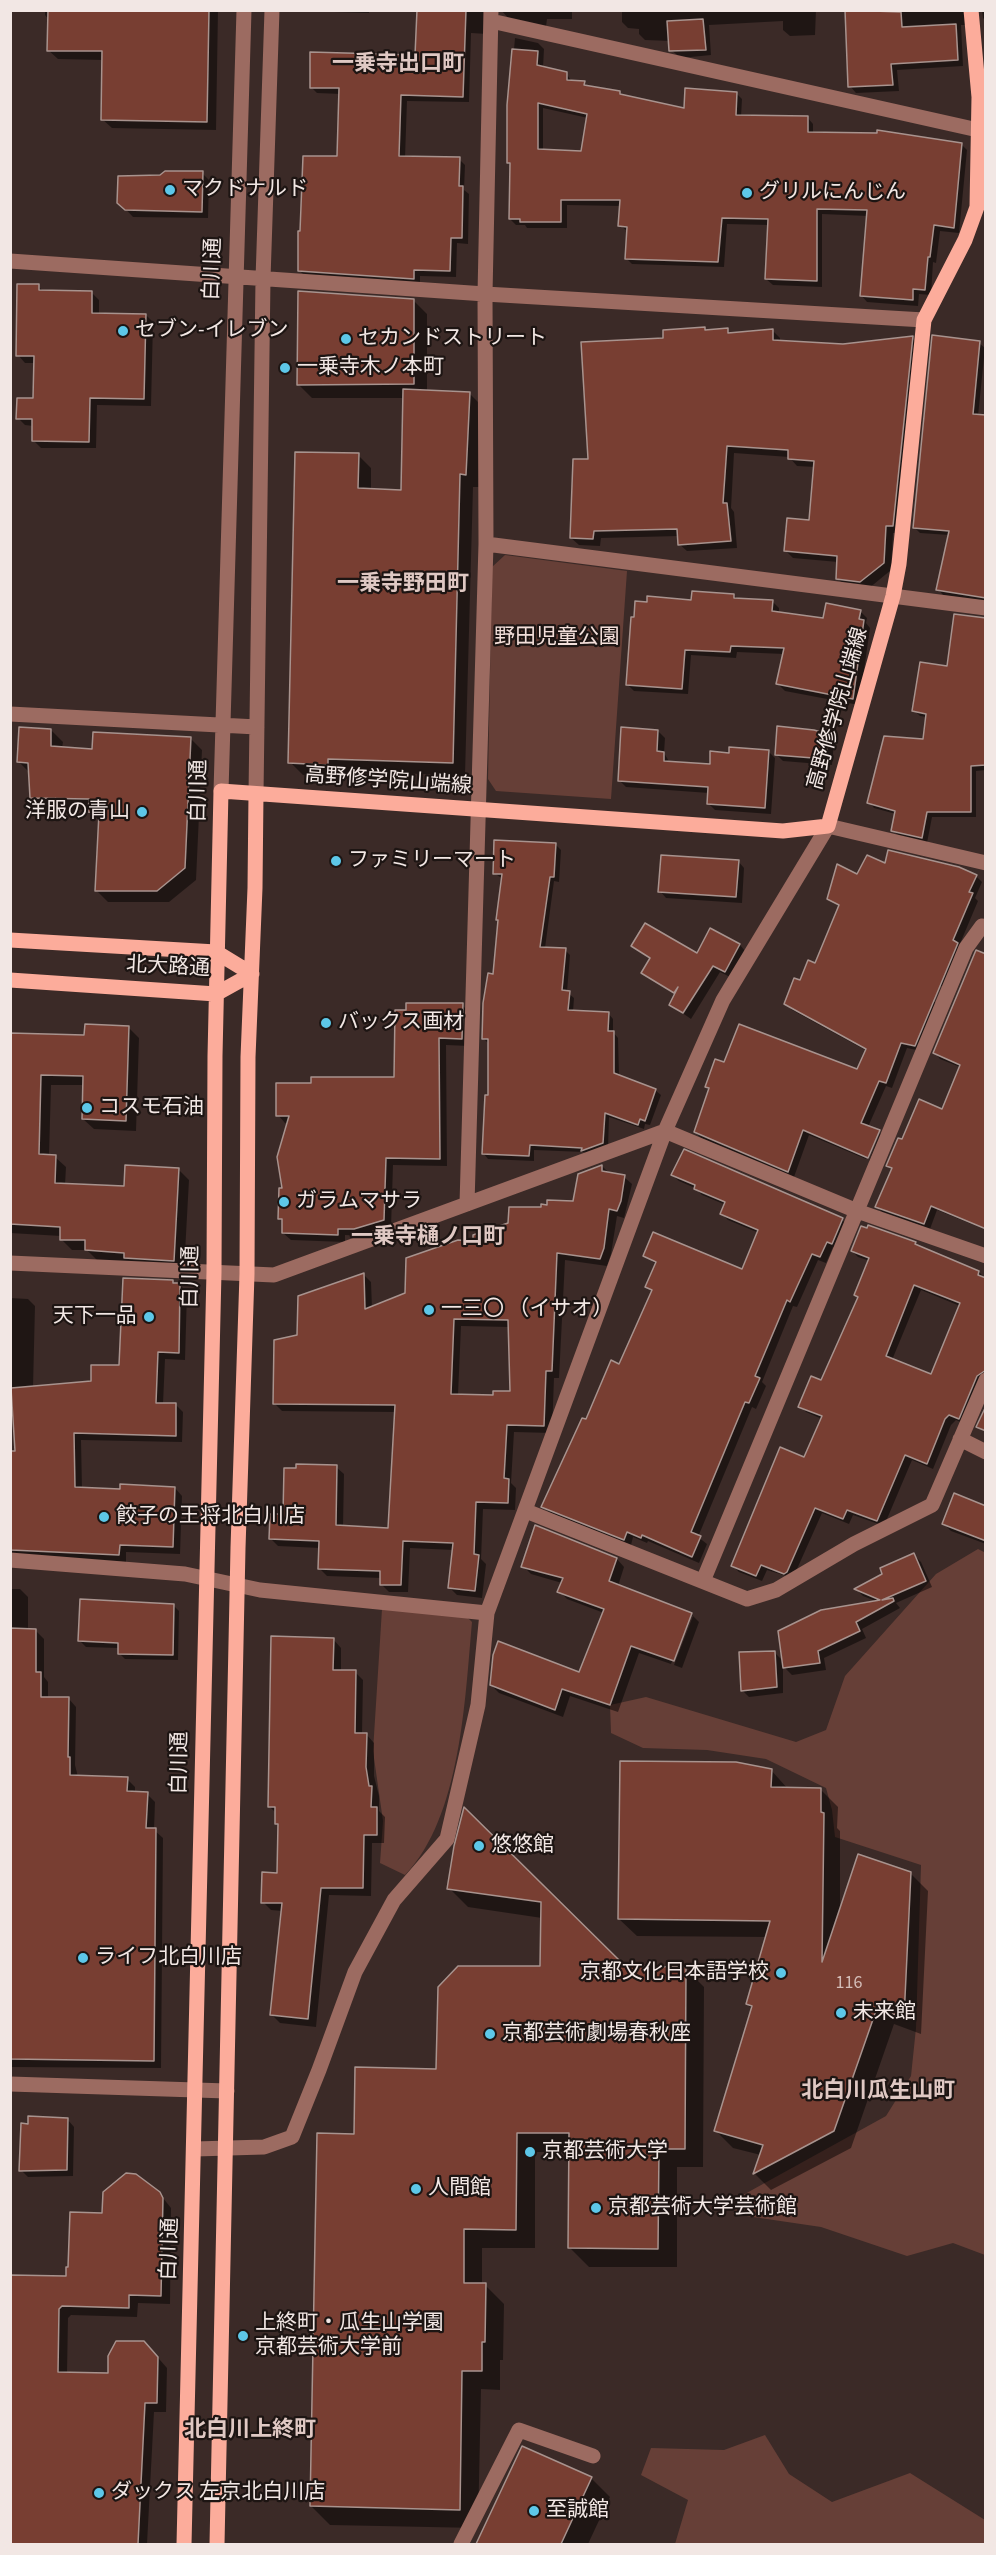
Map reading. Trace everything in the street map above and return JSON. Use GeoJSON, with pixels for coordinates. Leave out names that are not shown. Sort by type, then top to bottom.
{"type":"FeatureCollection","features":[{"type":"Feature","properties":{"kind":"main road","name":"高野修学院山端線"},"geometry":{"type":"LineString","coordinates":[[221,791],[783,831],[828,826],[893,596],[899,564],[924,320],[981,208],[979,97],[971,10]]}},
{"type":"Feature","properties":{"kind":"main road","name":"白川通"},"geometry":{"type":"LineString","coordinates":[[184,2544],[195,2150],[213,1272],[216,952],[221,791]]}},
{"type":"Feature","properties":{"kind":"main road"},"geometry":{"type":"LineString","coordinates":[[217,2544],[237,1586],[247,1274],[248,1057],[256,794]]}},
{"type":"Feature","properties":{"kind":"main road","name":"北大路通"},"geometry":{"type":"LineString","coordinates":[[10,940],[216,952],[252,974],[216,994],[10,980]]}},
{"type":"Feature","properties":{"kind":"street","name":"白川通"},"geometry":{"type":"LineString","coordinates":[[221,791],[234,277],[244,10]]}},
{"type":"Feature","properties":{"kind":"street"},"geometry":{"type":"LineString","coordinates":[[256,794],[263,279],[272,10]]}},
{"type":"Feature","properties":{"kind":"street"},"geometry":{"type":"LineString","coordinates":[[467,1204],[486,544],[485,294],[491,16],[978,130]]}},
{"type":"Feature","properties":{"kind":"street"},"geometry":{"type":"LineString","coordinates":[[10,261],[485,294],[924,320]]}},
{"type":"Feature","properties":{"kind":"street"},"geometry":{"type":"LineString","coordinates":[[486,544],[986,608]]}},
{"type":"Feature","properties":{"kind":"street"},"geometry":{"type":"LineString","coordinates":[[10,714],[257,727]]}},
{"type":"Feature","properties":{"kind":"street"},"geometry":{"type":"LineString","coordinates":[[195,2150],[264,2147],[292,2137],[354,1972],[394,1900],[447,1839],[478,1705],[487,1612],[665,1131],[723,1000],[828,826],[986,863]]}},
{"type":"Feature","properties":{"kind":"street"},"geometry":{"type":"LineString","coordinates":[[703,1581],[966,948],[984,925]]}},
{"type":"Feature","properties":{"kind":"street"},"geometry":{"type":"LineString","coordinates":[[10,1263],[274,1275],[665,1131],[857,1211],[986,1256]]}},
{"type":"Feature","properties":{"kind":"street"},"geometry":{"type":"LineString","coordinates":[[526,1511],[747,1599],[776,1590],[854,1544],[932,1505],[986,1380]]}},
{"type":"Feature","properties":{"kind":"street"},"geometry":{"type":"LineString","coordinates":[[960,1439],[986,1452]]}},
{"type":"Feature","properties":{"kind":"street"},"geometry":{"type":"LineString","coordinates":[[10,1560],[184,1574],[260,1590],[487,1612]]}},
{"type":"Feature","properties":{"kind":"street"},"geometry":{"type":"LineString","coordinates":[[10,2084],[195,2088],[227,2091]]}},
{"type":"Feature","properties":{"kind":"street"},"geometry":{"type":"LineString","coordinates":[[461,2544],[519,2430],[594,2456]]}},
{"type":"Feature","properties":{"kind":"green space","name":"野田児童公園"},"geometry":{"type":"Polygon","coordinates":[[[505,555],[627,571],[611,799],[496,791],[488,779],[492,567],[505,555]]]}},
{"type":"Feature","properties":{"kind":"green space"},"geometry":{"type":"Polygon","coordinates":[[[978,1549],[986,1553],[985,2255],[953,2243],[907,2256],[821,2227],[733,2214],[743,2195],[886,2116],[911,2076],[916,2028],[921,1865],[835,1837],[832,1810],[826,1788],[766,1759],[707,1750],[643,1748],[611,1733],[610,1705],[646,1697],[796,1742],[826,1730],[845,1676],[936,1574],[978,1549]]]}},
{"type":"Feature","properties":{"kind":"green space"},"geometry":{"type":"Polygon","coordinates":[[[382,1609],[467,1617],[472,1622],[462,1721],[449,1790],[438,1822],[424,1851],[405,1875],[380,1863],[383,1821],[373,1751],[382,1609]]]}},
{"type":"Feature","properties":{"kind":"green space"},"geometry":{"type":"Polygon","coordinates":[[[765,2435],[789,2474],[832,2502],[910,2473],[985,2520],[985,2544],[675,2544],[688,2500],[641,2475],[651,2448],[724,2450],[765,2435]]]}},
{"type":"Feature","properties":{"kind":"building"},"geometry":{"type":"Polygon","coordinates":[[[48,10],[209,10],[207,122],[101,120],[102,51],[47,51],[48,10]]]}},
{"type":"Feature","properties":{"kind":"building"},"geometry":{"type":"Polygon","coordinates":[[[417,10],[466,10],[463,97],[401,95],[399,156],[460,157],[459,186],[463,186],[462,238],[451,238],[450,271],[414,270],[414,279],[298,271],[303,156],[337,156],[339,88],[310,88],[310,52],[415,55],[417,10]]]}},
{"type":"Feature","properties":{"kind":"building"},"geometry":{"type":"Polygon","coordinates":[[[845,10],[901,12],[902,27],[956,24],[958,60],[891,64],[893,85],[848,87],[845,10]]]}},
{"type":"Feature","properties":{"kind":"building"},"geometry":{"type":"Polygon","coordinates":[[[703,19],[706,50],[669,51],[667,21],[703,19]]]}},
{"type":"Feature","properties":{"kind":"building"},"geometry":{"type":"Polygon","coordinates":[[[512,49],[538,51],[537,65],[567,72],[567,80],[585,81],[584,85],[620,91],[620,94],[684,108],[685,88],[737,92],[736,115],[808,116],[808,132],[877,133],[877,130],[962,143],[954,228],[934,225],[925,290],[913,289],[913,300],[860,296],[867,210],[817,209],[817,281],[765,279],[768,219],[722,218],[718,262],[625,259],[627,227],[618,226],[620,200],[561,200],[561,222],[520,222],[520,219],[509,219],[510,163],[507,163],[507,105],[512,49]],[[538,103],[538,149],[581,151],[587,114],[538,103]]]}},
{"type":"Feature","properties":{"kind":"building"},"geometry":{"type":"Polygon","coordinates":[[[165,171],[203,171],[202,212],[125,210],[117,203],[118,176],[160,175],[165,171]]]}},
{"type":"Feature","properties":{"kind":"building"},"geometry":{"type":"Polygon","coordinates":[[[17,284],[39,284],[39,290],[92,291],[92,313],[146,314],[144,399],[90,398],[89,442],[32,441],[32,419],[16,419],[17,398],[33,398],[34,356],[16,356],[17,284]]]}},
{"type":"Feature","properties":{"kind":"building"},"geometry":{"type":"Polygon","coordinates":[[[298,291],[414,299],[414,384],[297,385],[298,291]]]}},
{"type":"Feature","properties":{"kind":"building"},"geometry":{"type":"Polygon","coordinates":[[[705,327],[705,330],[728,328],[728,333],[773,329],[773,340],[843,344],[913,336],[893,526],[886,526],[884,563],[860,582],[836,579],[837,556],[784,551],[787,518],[809,520],[814,461],[788,459],[788,450],[727,446],[723,503],[727,503],[731,541],[678,545],[677,529],[594,531],[593,539],[570,538],[573,459],[588,459],[581,342],[663,338],[663,330],[705,327]]]}},
{"type":"Feature","properties":{"kind":"building"},"geometry":{"type":"Polygon","coordinates":[[[932,335],[980,341],[973,414],[986,415],[986,598],[936,590],[949,531],[913,528],[932,335]]]}},
{"type":"Feature","properties":{"kind":"building"},"geometry":{"type":"Polygon","coordinates":[[[403,389],[470,392],[466,475],[460,474],[453,763],[328,759],[328,765],[288,763],[295,452],[359,453],[358,488],[401,490],[403,389]]]}},
{"type":"Feature","properties":{"kind":"building"},"geometry":{"type":"Polygon","coordinates":[[[692,591],[734,594],[734,598],[773,600],[772,611],[823,618],[826,603],[861,610],[859,619],[864,620],[853,699],[776,684],[784,648],[731,646],[730,652],[685,650],[682,689],[626,685],[631,617],[634,617],[635,601],[647,602],[647,596],[691,600],[692,591]]]}},
{"type":"Feature","properties":{"kind":"building"},"geometry":{"type":"Polygon","coordinates":[[[954,614],[986,618],[986,765],[971,766],[971,812],[927,812],[922,838],[891,831],[895,811],[867,803],[884,736],[923,739],[926,714],[912,711],[920,662],[947,666],[954,614]]]}},
{"type":"Feature","properties":{"kind":"building"},"geometry":{"type":"Polygon","coordinates":[[[777,726],[828,734],[826,759],[775,755],[777,726]]]}},
{"type":"Feature","properties":{"kind":"building"},"geometry":{"type":"Polygon","coordinates":[[[19,727],[51,729],[51,746],[92,749],[93,732],[191,737],[185,868],[157,891],[95,891],[99,813],[88,812],[89,799],[30,798],[28,763],[17,762],[19,727]]]}},
{"type":"Feature","properties":{"kind":"building"},"geometry":{"type":"Polygon","coordinates":[[[621,727],[658,730],[657,751],[664,752],[664,761],[710,764],[710,751],[729,753],[729,747],[769,750],[765,808],[707,804],[708,787],[618,781],[621,727]]]}},
{"type":"Feature","properties":{"kind":"building"},"geometry":{"type":"Polygon","coordinates":[[[494,840],[556,843],[554,877],[550,877],[540,947],[566,948],[562,990],[570,991],[568,1010],[609,1012],[608,1031],[614,1031],[614,1073],[656,1089],[645,1121],[640,1119],[638,1125],[605,1113],[603,1143],[581,1151],[582,1148],[530,1145],[529,1156],[482,1154],[485,1095],[488,1095],[488,1039],[482,1039],[483,1003],[488,973],[493,974],[498,920],[496,920],[502,874],[493,874],[494,840]]]}},
{"type":"Feature","properties":{"kind":"building"},"geometry":{"type":"Polygon","coordinates":[[[888,850],[959,867],[977,875],[969,892],[973,893],[953,940],[958,943],[915,1046],[901,1043],[886,1083],[879,1081],[861,1123],[880,1130],[868,1158],[803,1130],[788,1172],[694,1132],[709,1088],[705,1087],[715,1059],[724,1062],[739,1024],[857,1069],[866,1049],[784,1004],[794,978],[800,980],[808,960],[815,963],[839,905],[827,899],[837,864],[857,874],[867,855],[885,863],[888,850]]]}},
{"type":"Feature","properties":{"kind":"building"},"geometry":{"type":"Polygon","coordinates":[[[661,855],[739,860],[736,897],[658,892],[661,855]]]}},
{"type":"Feature","properties":{"kind":"building"},"geometry":{"type":"Polygon","coordinates":[[[645,923],[697,953],[710,928],[740,944],[725,972],[713,966],[683,1013],[669,1005],[678,987],[674,993],[641,973],[650,958],[631,946],[645,923]]]}},
{"type":"Feature","properties":{"kind":"building"},"geometry":{"type":"Polygon","coordinates":[[[976,950],[986,954],[986,1229],[931,1206],[924,1224],[875,1207],[892,1168],[886,1166],[898,1138],[902,1139],[919,1099],[942,1109],[960,1065],[933,1053],[976,950]]]}},
{"type":"Feature","properties":{"kind":"building"},"geometry":{"type":"Polygon","coordinates":[[[406,1003],[463,1003],[462,1039],[439,1038],[440,1159],[386,1158],[384,1220],[354,1229],[338,1229],[338,1235],[282,1233],[282,1219],[278,1219],[279,1188],[282,1188],[277,1157],[289,1116],[276,1116],[276,1083],[311,1083],[311,1077],[394,1077],[395,1010],[406,1010],[406,1003]]]}},
{"type":"Feature","properties":{"kind":"building"},"geometry":{"type":"Polygon","coordinates":[[[85,1024],[129,1026],[126,1121],[82,1119],[83,1076],[41,1075],[39,1154],[56,1155],[55,1183],[124,1186],[125,1165],[179,1168],[174,1261],[124,1258],[124,1253],[85,1250],[85,1240],[60,1240],[60,1227],[10,1224],[10,1033],[84,1035],[85,1024]]]}},
{"type":"Feature","properties":{"kind":"building"},"geometry":{"type":"Polygon","coordinates":[[[684,1149],[843,1218],[832,1244],[827,1242],[820,1257],[812,1254],[790,1302],[787,1300],[755,1376],[760,1378],[749,1403],[745,1402],[691,1532],[701,1536],[692,1557],[642,1535],[641,1538],[627,1532],[624,1540],[541,1507],[582,1418],[586,1419],[611,1360],[619,1364],[652,1290],[645,1287],[656,1262],[643,1256],[653,1232],[742,1269],[758,1230],[720,1214],[725,1202],[694,1189],[695,1185],[671,1175],[684,1149]]]}},
{"type":"Feature","properties":{"kind":"building"},"geometry":{"type":"Polygon","coordinates":[[[602,1165],[602,1171],[625,1175],[621,1201],[617,1211],[609,1209],[604,1248],[600,1259],[557,1253],[552,1371],[546,1371],[544,1426],[507,1425],[504,1478],[509,1479],[508,1503],[476,1502],[474,1554],[479,1555],[475,1591],[448,1588],[453,1543],[403,1541],[401,1585],[380,1585],[380,1571],[318,1569],[319,1541],[269,1539],[270,1514],[283,1514],[284,1468],[296,1468],[296,1464],[337,1465],[336,1525],[388,1528],[395,1405],[273,1404],[274,1340],[297,1335],[298,1296],[364,1273],[365,1309],[405,1293],[406,1258],[458,1240],[473,1241],[473,1235],[508,1223],[509,1207],[541,1207],[541,1204],[547,1205],[547,1200],[573,1201],[578,1174],[602,1165]],[[454,1319],[451,1394],[493,1395],[493,1391],[510,1391],[508,1320],[454,1319]]]}},
{"type":"Feature","properties":{"kind":"building"},"geometry":{"type":"Polygon","coordinates":[[[868,1225],[916,1242],[915,1244],[979,1271],[978,1275],[986,1278],[986,1370],[977,1376],[959,1419],[949,1415],[945,1419],[927,1464],[905,1455],[877,1521],[847,1510],[843,1519],[815,1508],[787,1572],[784,1574],[761,1565],[756,1576],[731,1566],[780,1447],[804,1457],[822,1416],[798,1407],[811,1376],[821,1380],[858,1297],[854,1295],[869,1258],[851,1251],[861,1226],[867,1228],[868,1225]],[[914,1285],[886,1356],[931,1374],[960,1303],[914,1285]]]}},
{"type":"Feature","properties":{"kind":"building"},"geometry":{"type":"Polygon","coordinates":[[[123,1278],[173,1280],[173,1283],[180,1283],[179,1353],[158,1352],[156,1403],[176,1403],[176,1436],[74,1433],[75,1487],[120,1489],[120,1484],[175,1487],[173,1547],[120,1545],[119,1555],[11,1550],[10,1451],[15,1451],[11,1388],[91,1381],[91,1365],[119,1365],[123,1278]]]}},
{"type":"Feature","properties":{"kind":"building"},"geometry":{"type":"Polygon","coordinates":[[[986,1406],[986,1431],[976,1427],[986,1406]]]}},
{"type":"Feature","properties":{"kind":"building"},"geometry":{"type":"Polygon","coordinates":[[[954,1493],[986,1506],[986,1541],[942,1524],[954,1493]]]}},
{"type":"Feature","properties":{"kind":"building"},"geometry":{"type":"Polygon","coordinates":[[[535,1525],[617,1558],[609,1581],[692,1613],[674,1661],[631,1646],[610,1705],[562,1689],[555,1710],[490,1685],[493,1655],[498,1641],[579,1672],[604,1609],[557,1592],[563,1578],[521,1567],[535,1525]]]}},
{"type":"Feature","properties":{"kind":"building"},"geometry":{"type":"Polygon","coordinates":[[[914,1553],[926,1581],[882,1600],[893,1598],[894,1601],[856,1622],[860,1631],[818,1651],[820,1663],[783,1668],[778,1631],[821,1610],[880,1600],[854,1589],[882,1574],[880,1568],[914,1553]]]}},
{"type":"Feature","properties":{"kind":"building"},"geometry":{"type":"Polygon","coordinates":[[[80,1599],[174,1604],[173,1655],[118,1654],[118,1643],[78,1641],[80,1599]]]}},
{"type":"Feature","properties":{"kind":"building","name":"ライフ北白川店"},"geometry":{"type":"Polygon","coordinates":[[[10,1628],[36,1629],[36,1672],[41,1672],[41,1697],[69,1697],[70,1775],[128,1777],[127,1791],[148,1792],[146,1828],[156,1828],[154,2061],[10,2059],[10,1628]]]}},
{"type":"Feature","properties":{"kind":"building"},"geometry":{"type":"Polygon","coordinates":[[[271,1636],[334,1638],[333,1670],[356,1670],[355,1733],[367,1733],[366,1767],[369,1786],[372,1786],[371,1807],[377,1807],[377,1835],[364,1835],[363,1888],[321,1888],[308,2019],[270,2015],[282,1903],[261,1903],[262,1872],[277,1873],[278,1824],[275,1824],[275,1807],[268,1807],[271,1636]]]}},
{"type":"Feature","properties":{"kind":"building"},"geometry":{"type":"Polygon","coordinates":[[[775,1651],[777,1687],[741,1691],[739,1652],[775,1651]]]}},
{"type":"Feature","properties":{"kind":"building"},"geometry":{"type":"Polygon","coordinates":[[[620,1761],[736,1762],[772,1769],[771,1787],[821,1788],[821,1812],[824,1813],[822,1962],[858,1854],[911,1872],[904,2018],[877,2008],[834,2131],[753,2174],[763,2145],[714,2131],[752,2006],[746,2004],[770,1921],[618,1919],[620,1761]]]}},
{"type":"Feature","properties":{"kind":"building","name":"人間館"},"geometry":{"type":"Polygon","coordinates":[[[464,1807],[619,1960],[619,1966],[686,1967],[685,2149],[659,2149],[658,2249],[568,2248],[569,2133],[517,2133],[516,2230],[464,2229],[464,2283],[486,2283],[482,2371],[462,2371],[460,2510],[310,2506],[317,2133],[354,2134],[355,2067],[436,2069],[438,1987],[458,1966],[540,1966],[541,1902],[447,1889],[454,1846],[464,1807]]]}},
{"type":"Feature","properties":{"kind":"building"},"geometry":{"type":"Polygon","coordinates":[[[28,2116],[68,2118],[67,2170],[19,2171],[21,2123],[28,2124],[28,2116]]]}},
{"type":"Feature","properties":{"kind":"building"},"geometry":{"type":"Polygon","coordinates":[[[126,2173],[136,2174],[160,2192],[163,2198],[161,2296],[129,2295],[129,2308],[62,2306],[59,2309],[58,2372],[108,2373],[108,2356],[116,2341],[144,2341],[158,2357],[157,2403],[145,2403],[138,2544],[10,2544],[10,2275],[66,2276],[70,2212],[102,2213],[103,2192],[126,2173]]]}},
{"type":"Feature","properties":{"kind":"building","name":"至誠館"},"geometry":{"type":"Polygon","coordinates":[[[522,2446],[592,2477],[561,2544],[476,2544],[522,2446]]]}},
{"type":"Feature","properties":{"kind":"place","name":"マクドナルド"},"geometry":{"type":"Point","coordinates":[170,190]}},
{"type":"Feature","properties":{"kind":"place","name":"グリルにんじん"},"geometry":{"type":"Point","coordinates":[747,193]}},
{"type":"Feature","properties":{"kind":"place","name":"セブン-イレブン"},"geometry":{"type":"Point","coordinates":[123,331]}},
{"type":"Feature","properties":{"kind":"place","name":"セカンドストリート"},"geometry":{"type":"Point","coordinates":[346,339]}},
{"type":"Feature","properties":{"kind":"place","name":"一乗寺木ノ本町"},"geometry":{"type":"Point","coordinates":[285,368]}},
{"type":"Feature","properties":{"kind":"place","name":"洋服の青山"},"geometry":{"type":"Point","coordinates":[142,812]}},
{"type":"Feature","properties":{"kind":"place","name":"ファミリーマート"},"geometry":{"type":"Point","coordinates":[336,861]}},
{"type":"Feature","properties":{"kind":"place","name":"バックス画材"},"geometry":{"type":"Point","coordinates":[326,1023]}},
{"type":"Feature","properties":{"kind":"place","name":"コスモ石油"},"geometry":{"type":"Point","coordinates":[87,1108]}},
{"type":"Feature","properties":{"kind":"place","name":"ガラムマサラ"},"geometry":{"type":"Point","coordinates":[284,1202]}},
{"type":"Feature","properties":{"kind":"place","name":"一三〇 （イサオ）"},"geometry":{"type":"Point","coordinates":[429,1310]}},
{"type":"Feature","properties":{"kind":"place","name":"天下一品"},"geometry":{"type":"Point","coordinates":[149,1317]}},
{"type":"Feature","properties":{"kind":"place","name":"餃子の王将北白川店"},"geometry":{"type":"Point","coordinates":[104,1517]}},
{"type":"Feature","properties":{"kind":"place","name":"悠悠館"},"geometry":{"type":"Point","coordinates":[479,1846]}},
{"type":"Feature","properties":{"kind":"place","name":"ライフ北白川店"},"geometry":{"type":"Point","coordinates":[83,1958]}},
{"type":"Feature","properties":{"kind":"place","name":"京都文化日本語学校"},"geometry":{"type":"Point","coordinates":[781,1973]}},
{"type":"Feature","properties":{"kind":"place","name":"未来館"},"geometry":{"type":"Point","coordinates":[841,2013]}},
{"type":"Feature","properties":{"kind":"place","name":"京都芸術劇場春秋座"},"geometry":{"type":"Point","coordinates":[490,2034]}},
{"type":"Feature","properties":{"kind":"place","name":"京都芸術大学"},"geometry":{"type":"Point","coordinates":[530,2152]}},
{"type":"Feature","properties":{"kind":"place","name":"人間館"},"geometry":{"type":"Point","coordinates":[416,2189]}},
{"type":"Feature","properties":{"kind":"place","name":"京都芸術大学芸術館"},"geometry":{"type":"Point","coordinates":[596,2208]}},
{"type":"Feature","properties":{"kind":"place","name":"上終町・瓜生山学園 京都芸術大学前"},"geometry":{"type":"Point","coordinates":[243,2336]}},
{"type":"Feature","properties":{"kind":"place","name":"ダックス 左京北白川店"},"geometry":{"type":"Point","coordinates":[99,2493]}},
{"type":"Feature","properties":{"kind":"place","name":"至誠館"},"geometry":{"type":"Point","coordinates":[534,2511]}},
{"type":"Feature","properties":{"kind":"district","name":"一乗寺出口町"},"geometry":{"type":"Point","coordinates":[398,65]}},
{"type":"Feature","properties":{"kind":"district","name":"一乗寺野田町"},"geometry":{"type":"Point","coordinates":[403,585]}},
{"type":"Feature","properties":{"kind":"district","name":"一乗寺樋ノ口町"},"geometry":{"type":"Point","coordinates":[428,1238]}},
{"type":"Feature","properties":{"kind":"district","name":"北白川瓜生山町"},"geometry":{"type":"Point","coordinates":[878,2092]}},
{"type":"Feature","properties":{"kind":"district","name":"北白川上終町"},"geometry":{"type":"Point","coordinates":[250,2431]}}]}
